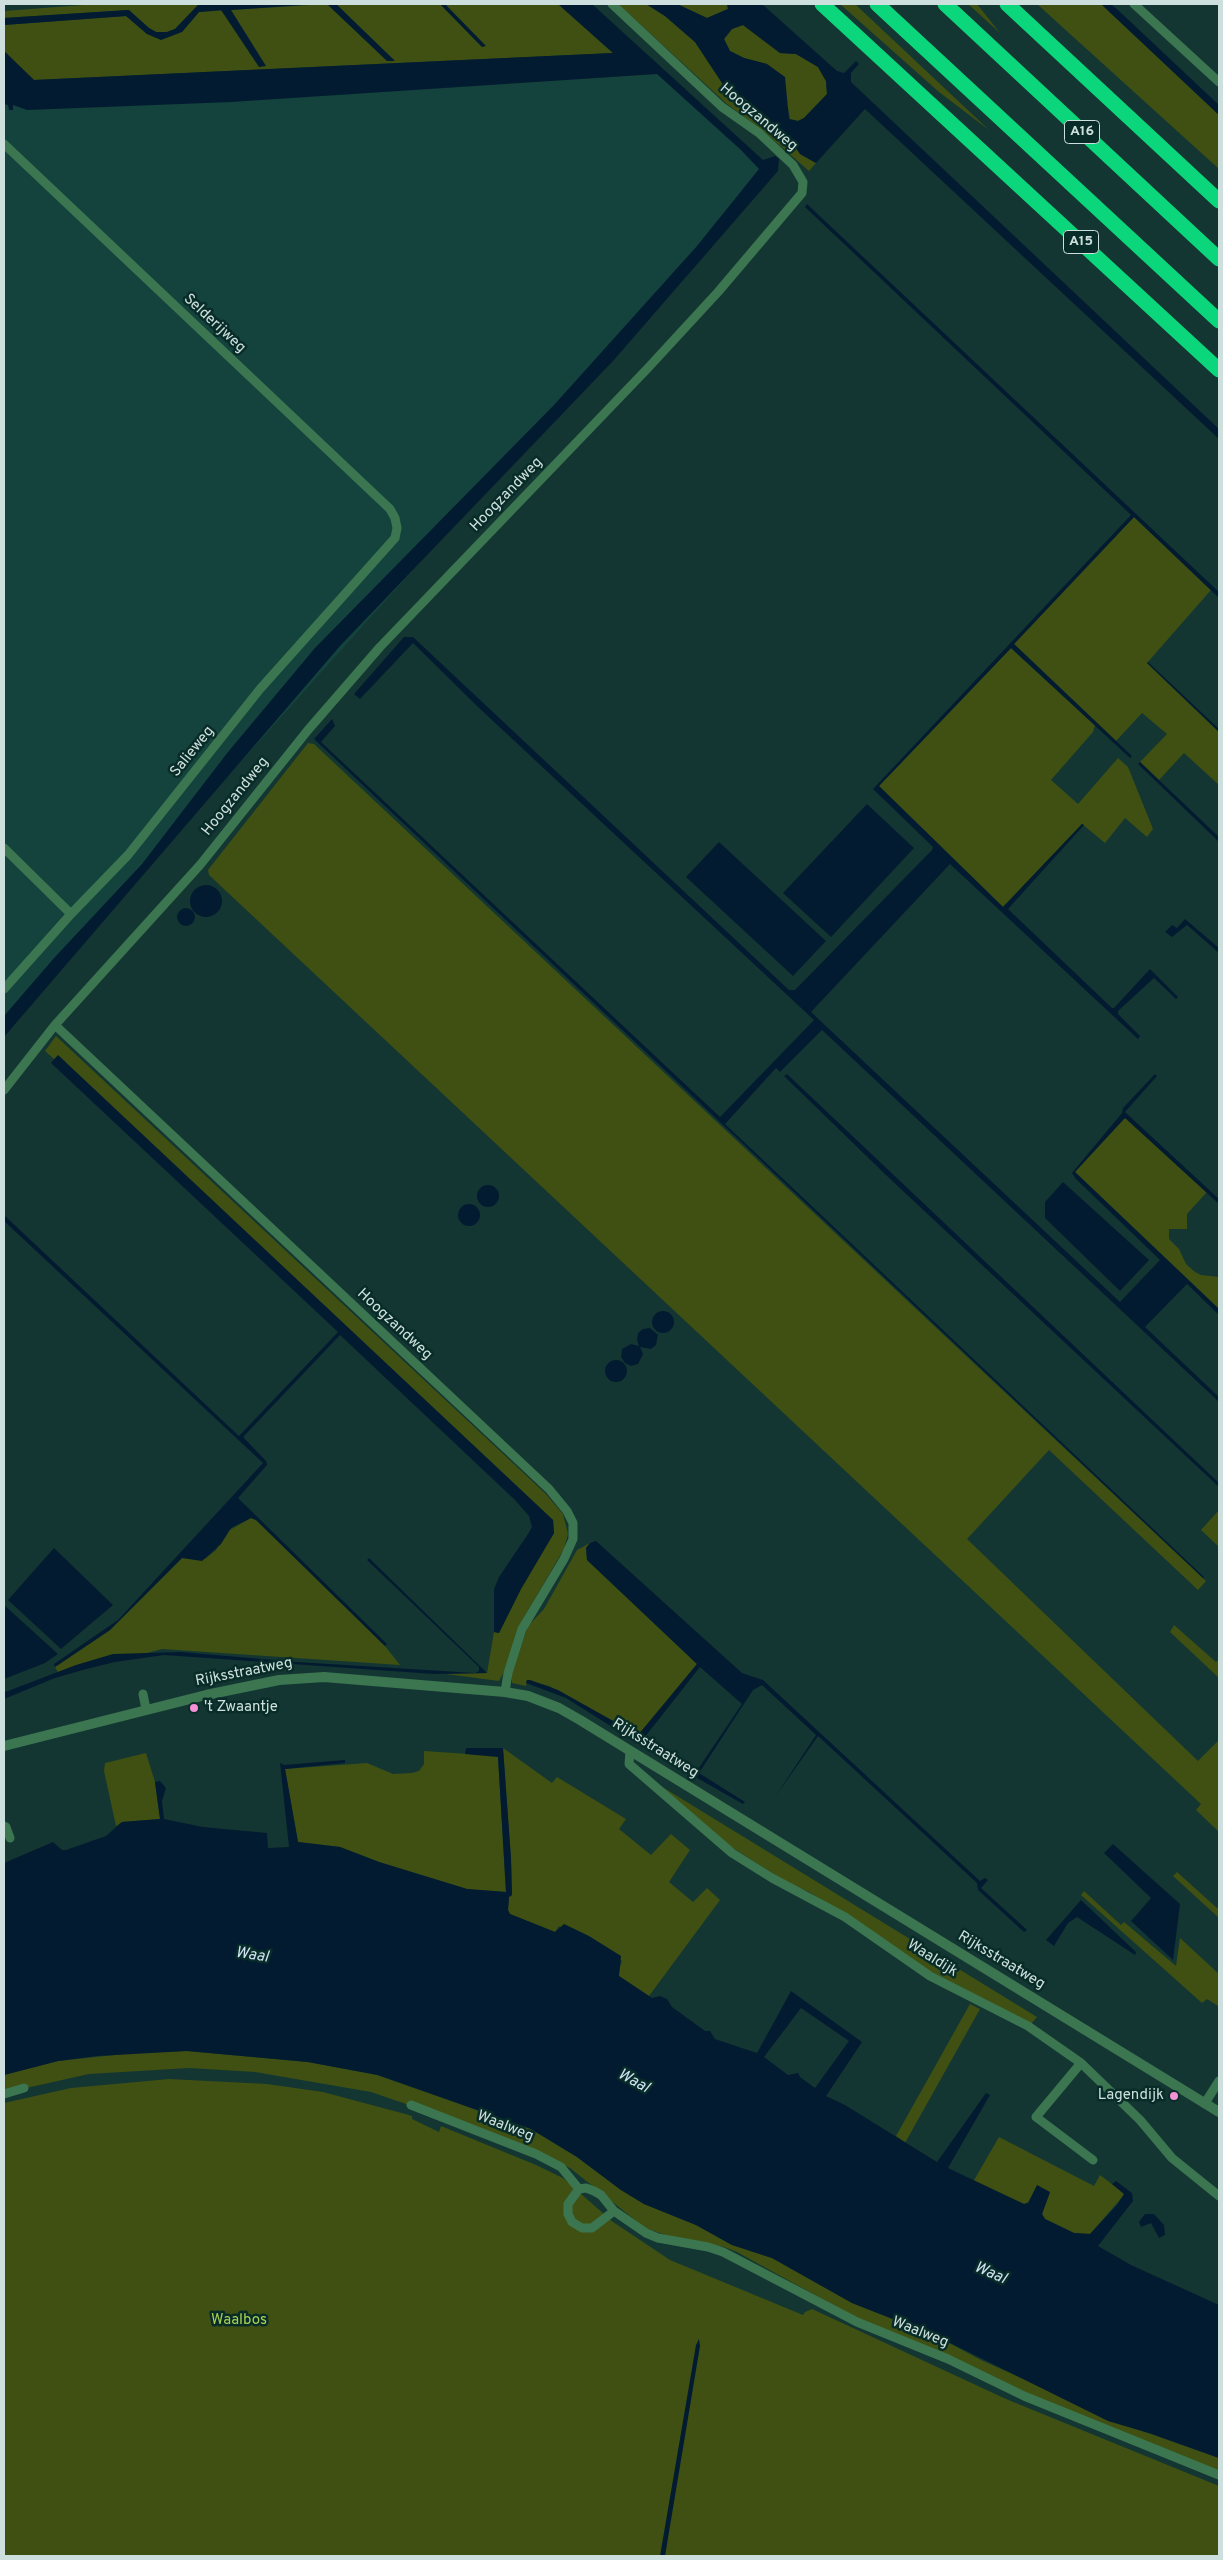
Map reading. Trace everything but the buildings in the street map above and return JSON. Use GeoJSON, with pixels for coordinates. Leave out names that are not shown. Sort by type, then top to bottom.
{"type":"FeatureCollection","features":[{"type":"Feature","properties":{"kind":"highway","name":"A15"},"geometry":{"type":"LineString","coordinates":[[822,4],[1219,370]]}},
{"type":"Feature","properties":{"kind":"highway"},"geometry":{"type":"LineString","coordinates":[[877,4],[1219,321]]}},
{"type":"Feature","properties":{"kind":"highway","name":"A16"},"geometry":{"type":"LineString","coordinates":[[945,4],[1219,259]]}},
{"type":"Feature","properties":{"kind":"highway"},"geometry":{"type":"LineString","coordinates":[[1007,4],[1219,201]]}},
{"type":"Feature","properties":{"kind":"street","name":"Hoogzandweg"},"geometry":{"type":"LineString","coordinates":[[4,1090],[55,1025],[200,865],[308,730],[380,647],[718,292],[802,192],[804,182],[792,164],[758,133],[722,108],[612,4]]}},
{"type":"Feature","properties":{"kind":"street"},"geometry":{"type":"LineString","coordinates":[[1134,4],[1219,82]]}},
{"type":"Feature","properties":{"kind":"street","name":"Selderijweg"},"geometry":{"type":"LineString","coordinates":[[4,144],[390,509],[397,528]]}},
{"type":"Feature","properties":{"kind":"street","name":"Salieweg"},"geometry":{"type":"LineString","coordinates":[[4,989],[71,914],[128,855],[260,689],[396,538],[397,528]]}},
{"type":"Feature","properties":{"kind":"street"},"geometry":{"type":"LineString","coordinates":[[4,848],[71,914]]}},
{"type":"Feature","properties":{"kind":"street","name":"Hoogzandweg"},"geometry":{"type":"LineString","coordinates":[[55,1025],[548,1489],[567,1511],[573,1524],[573,1539],[564,1558],[522,1629],[508,1673],[505,1692]]}},
{"type":"Feature","properties":{"kind":"street","name":"Rijksstraatweg"},"geometry":{"type":"LineString","coordinates":[[4,1746],[242,1686],[303,1678],[352,1679],[505,1692],[528,1696],[558,1708],[630,1751],[1219,2112]]}},
{"type":"Feature","properties":{"kind":"street"},"geometry":{"type":"LineString","coordinates":[[143,1694],[146,1710]]}},
{"type":"Feature","properties":{"kind":"street","name":"Waaldijk"},"geometry":{"type":"LineString","coordinates":[[630,1751],[629,1764],[732,1853],[772,1878],[845,1917],[930,1976],[1028,2026],[1081,2063],[1140,2120],[1172,2158],[1219,2196]]}},
{"type":"Feature","properties":{"kind":"street"},"geometry":{"type":"LineString","coordinates":[[4,1826],[10,1838]]}},
{"type":"Feature","properties":{"kind":"street"},"geometry":{"type":"LineString","coordinates":[[1081,2063],[1036,2116],[1093,2160]]}},
{"type":"Feature","properties":{"kind":"street"},"geometry":{"type":"LineString","coordinates":[[1205,2103],[1219,2081]]}},
{"type":"Feature","properties":{"kind":"street"},"geometry":{"type":"LineString","coordinates":[[4,2094],[24,2088]]}},
{"type":"Feature","properties":{"kind":"street","name":"Waalweg"},"geometry":{"type":"LineString","coordinates":[[411,2105],[536,2154],[561,2167],[579,2189],[586,2188],[601,2195],[614,2211],[646,2233],[658,2238],[708,2246],[723,2252],[857,2322],[948,2359],[1024,2396],[1219,2475]]}},
{"type":"Feature","properties":{"kind":"street"},"geometry":{"type":"LineString","coordinates":[[579,2189],[568,2204],[568,2214],[572,2222],[582,2228],[592,2228],[614,2211]]}},
{"type":"Feature","properties":{"kind":"shaded area"},"geometry":{"type":"Polygon","coordinates":[[[645,60],[770,172],[4,1026],[4,94],[645,60]]]}},
{"type":"Feature","properties":{"kind":"green space"},"geometry":{"type":"Polygon","coordinates":[[[97,4],[212,4],[198,5],[175,29],[167,32],[156,32],[128,10],[4,18],[4,11],[97,4]]]}},
{"type":"Feature","properties":{"kind":"green space"},"geometry":{"type":"Polygon","coordinates":[[[327,4],[387,60],[394,60],[336,4],[440,4],[482,47],[445,4],[558,4],[613,53],[34,80],[4,51],[4,25],[126,16],[147,34],[182,32],[199,12],[327,4]]]}},
{"type":"Feature","properties":{"kind":"green space"},"geometry":{"type":"Polygon","coordinates":[[[618,4],[646,4],[665,16],[695,42],[724,86],[743,97],[788,136],[800,154],[816,163],[809,171],[762,130],[727,104],[618,4]]]}},
{"type":"Feature","properties":{"kind":"green space"},"geometry":{"type":"Polygon","coordinates":[[[677,4],[727,4],[728,9],[707,18],[677,4]]]}},
{"type":"Feature","properties":{"kind":"green space"},"geometry":{"type":"Polygon","coordinates":[[[840,4],[855,4],[989,130],[939,92],[840,4]]]}},
{"type":"Feature","properties":{"kind":"green space"},"geometry":{"type":"Polygon","coordinates":[[[968,4],[977,4],[1000,33],[968,4]]]}},
{"type":"Feature","properties":{"kind":"green space"},"geometry":{"type":"Polygon","coordinates":[[[1037,4],[1101,4],[1219,115],[1219,169],[1037,4]]]}},
{"type":"Feature","properties":{"kind":"green space"},"geometry":{"type":"Polygon","coordinates":[[[743,25],[780,53],[796,54],[818,67],[826,81],[827,94],[804,118],[798,121],[790,119],[788,108],[767,64],[744,58],[730,51],[724,39],[732,29],[743,25]]]}},
{"type":"Feature","properties":{"kind":"green space"},"geometry":{"type":"Polygon","coordinates":[[[1134,517],[1211,590],[1147,663],[1219,732],[1219,785],[1184,753],[1159,780],[1140,762],[1167,734],[1142,713],[1116,741],[1014,644],[1134,517]]]}},
{"type":"Feature","properties":{"kind":"green space"},"geometry":{"type":"Polygon","coordinates":[[[1011,648],[1095,725],[1093,732],[1051,780],[1078,804],[1118,758],[1128,767],[1153,829],[1147,837],[1125,818],[1105,843],[1082,824],[1003,907],[879,786],[1011,648]]]}},
{"type":"Feature","properties":{"kind":"green space"},"geometry":{"type":"Polygon","coordinates":[[[308,743],[314,744],[1206,1581],[1198,1590],[1049,1450],[967,1539],[1198,1761],[1219,1740],[1219,1832],[1196,1810],[1201,1804],[209,875],[208,870],[308,743]]]}},
{"type":"Feature","properties":{"kind":"green space"},"geometry":{"type":"Polygon","coordinates":[[[56,1036],[545,1493],[563,1514],[568,1534],[564,1549],[520,1624],[507,1666],[499,1681],[446,1674],[487,1673],[494,1632],[499,1633],[521,1589],[554,1533],[553,1520],[58,1056],[54,1059],[45,1051],[56,1036]]]}},
{"type":"Feature","properties":{"kind":"green space"},"geometry":{"type":"Polygon","coordinates":[[[1122,1118],[1127,1119],[1207,1192],[1187,1214],[1187,1229],[1169,1229],[1169,1239],[1179,1249],[1186,1264],[1195,1272],[1201,1275],[1219,1277],[1219,1309],[1075,1172],[1122,1118]]]}},
{"type":"Feature","properties":{"kind":"green space"},"geometry":{"type":"Polygon","coordinates":[[[1219,1510],[1219,1547],[1201,1530],[1219,1510]]]}},
{"type":"Feature","properties":{"kind":"green space"},"geometry":{"type":"Polygon","coordinates":[[[251,1518],[256,1520],[385,1646],[400,1665],[162,1649],[60,1676],[55,1667],[110,1630],[182,1558],[205,1559],[216,1550],[228,1531],[251,1518]]]}},
{"type":"Feature","properties":{"kind":"green space"},"geometry":{"type":"Polygon","coordinates":[[[590,1543],[586,1548],[587,1560],[697,1664],[639,1735],[549,1686],[527,1680],[526,1686],[512,1683],[512,1673],[528,1626],[544,1609],[577,1550],[590,1543]]]}},
{"type":"Feature","properties":{"kind":"green space"},"geometry":{"type":"Polygon","coordinates":[[[1174,1625],[1216,1662],[1219,1659],[1219,1678],[1170,1632],[1174,1625]]]}},
{"type":"Feature","properties":{"kind":"green space"},"geometry":{"type":"Polygon","coordinates":[[[503,1748],[552,1783],[557,1777],[626,1819],[619,1829],[651,1855],[671,1834],[690,1850],[669,1882],[693,1902],[707,1888],[720,1900],[649,1996],[619,1976],[618,1973],[622,1961],[559,1926],[555,1932],[510,1914],[508,1910],[509,1897],[512,1895],[511,1859],[503,1748]]]}},
{"type":"Feature","properties":{"kind":"green space"},"geometry":{"type":"Polygon","coordinates":[[[424,1751],[498,1756],[506,1892],[467,1889],[379,1862],[340,1847],[298,1842],[285,1769],[367,1763],[393,1774],[412,1773],[419,1771],[424,1764],[424,1751]]]}},
{"type":"Feature","properties":{"kind":"green space"},"geometry":{"type":"Polygon","coordinates":[[[146,1753],[155,1782],[160,1819],[122,1822],[116,1826],[104,1771],[105,1763],[146,1753]]]}},
{"type":"Feature","properties":{"kind":"green space"},"geometry":{"type":"Polygon","coordinates":[[[651,1780],[1037,2017],[1031,2024],[930,1971],[809,1892],[791,1885],[722,1841],[651,1780]]]}},
{"type":"Feature","properties":{"kind":"green space"},"geometry":{"type":"Polygon","coordinates":[[[1177,1872],[1217,1908],[1219,1907],[1219,1918],[1173,1876],[1177,1872]]]}},
{"type":"Feature","properties":{"kind":"green space"},"geometry":{"type":"Polygon","coordinates":[[[1084,1891],[1121,1925],[1124,1922],[1176,1966],[1180,1938],[1219,1974],[1218,2006],[1207,1999],[1202,2003],[1081,1895],[1084,1891]]]}},
{"type":"Feature","properties":{"kind":"green space"},"geometry":{"type":"Polygon","coordinates":[[[970,2004],[980,2009],[905,2143],[896,2136],[970,2004]]]}},
{"type":"Feature","properties":{"kind":"green space"},"geometry":{"type":"Polygon","coordinates":[[[187,2051],[308,2062],[377,2075],[531,2129],[577,2157],[621,2190],[644,2204],[696,2225],[732,2245],[772,2258],[852,2303],[936,2336],[981,2360],[1131,2427],[1219,2458],[1219,2473],[1055,2408],[851,2315],[737,2252],[724,2247],[677,2239],[645,2228],[570,2168],[479,2129],[371,2092],[255,2072],[189,2068],[89,2074],[4,2093],[4,2075],[58,2061],[143,2052],[187,2051]]]}},
{"type":"Feature","properties":{"kind":"green space","name":"Waalbos"},"geometry":{"type":"Polygon","coordinates":[[[169,2079],[267,2084],[323,2092],[412,2116],[412,2119],[439,2132],[441,2126],[536,2165],[563,2178],[613,2222],[670,2260],[803,2315],[812,2309],[1006,2399],[1219,2486],[1219,2556],[4,2556],[4,2103],[71,2088],[169,2079]]]}},
{"type":"Feature","properties":{"kind":"green space"},"geometry":{"type":"Polygon","coordinates":[[[999,2137],[1094,2186],[1100,2175],[1125,2194],[1090,2234],[1074,2233],[1045,2219],[1042,2214],[1050,2192],[1024,2204],[973,2182],[999,2137]]]}},
{"type":"Feature","properties":{"kind":"water"},"geometry":{"type":"Polygon","coordinates":[[[316,4],[231,10],[266,66],[259,67],[221,10],[199,12],[182,32],[161,40],[147,34],[126,16],[4,25],[4,18],[129,10],[149,28],[156,32],[167,32],[175,29],[198,5],[316,4]]]}},
{"type":"Feature","properties":{"kind":"water"},"geometry":{"type":"Polygon","coordinates":[[[327,4],[336,4],[395,61],[387,61],[327,4]]]}},
{"type":"Feature","properties":{"kind":"water"},"geometry":{"type":"Polygon","coordinates":[[[440,4],[445,4],[486,46],[482,47],[440,4]]]}},
{"type":"Feature","properties":{"kind":"water"},"geometry":{"type":"Polygon","coordinates":[[[558,4],[592,4],[763,160],[775,156],[779,159],[778,171],[613,361],[340,646],[4,1037],[4,1016],[55,957],[142,864],[228,752],[315,648],[554,405],[697,246],[759,169],[741,150],[657,74],[231,102],[27,110],[13,105],[13,110],[9,110],[8,105],[4,104],[4,51],[34,80],[613,53],[558,4]]]}},
{"type":"Feature","properties":{"kind":"water"},"geometry":{"type":"Polygon","coordinates":[[[646,4],[677,4],[707,18],[728,9],[727,4],[762,4],[837,71],[844,73],[856,61],[859,64],[851,73],[851,82],[1219,429],[1219,439],[865,109],[816,163],[800,154],[788,136],[743,97],[724,86],[695,42],[665,16],[646,4]],[[743,25],[732,29],[724,39],[730,51],[744,58],[767,64],[785,77],[789,119],[798,121],[804,118],[827,94],[826,81],[818,67],[796,54],[780,53],[743,25]]]}},
{"type":"Feature","properties":{"kind":"water"},"geometry":{"type":"Polygon","coordinates":[[[1101,4],[1111,4],[1219,105],[1219,115],[1101,4]]]}},
{"type":"Feature","properties":{"kind":"water"},"geometry":{"type":"Polygon","coordinates":[[[807,204],[1219,592],[1219,598],[1134,517],[1014,644],[1132,756],[1130,758],[1011,648],[879,786],[1003,907],[1082,824],[1084,825],[1008,909],[1112,1008],[1150,969],[1178,997],[1176,999],[1154,978],[1118,1011],[1118,1014],[1140,1036],[1138,1039],[950,864],[811,1012],[1120,1302],[1160,1260],[1072,1173],[1122,1113],[1123,1108],[1155,1074],[1157,1076],[1125,1112],[1219,1199],[1219,1204],[1125,1118],[1075,1172],[1219,1309],[1219,1315],[1187,1284],[1145,1327],[1219,1397],[1219,1402],[822,1030],[780,1072],[776,1068],[725,1124],[1203,1578],[314,739],[332,719],[335,726],[321,742],[720,1117],[814,1020],[478,707],[413,643],[360,699],[354,694],[404,637],[413,637],[789,990],[795,990],[932,850],[933,847],[873,789],[1131,515],[805,207],[807,204]]]}},
{"type":"Feature","properties":{"kind":"water"},"geometry":{"type":"Polygon","coordinates":[[[1147,663],[1219,729],[1219,732],[1147,663]]]}},
{"type":"Feature","properties":{"kind":"water"},"geometry":{"type":"Polygon","coordinates":[[[1140,762],[1219,837],[1219,842],[1138,764],[1140,762]]]}},
{"type":"Feature","properties":{"kind":"water"},"geometry":{"type":"Polygon","coordinates":[[[867,804],[914,848],[831,937],[783,893],[867,804]]]}},
{"type":"Feature","properties":{"kind":"water"},"geometry":{"type":"Polygon","coordinates":[[[719,842],[826,941],[793,976],[686,877],[719,842]]]}},
{"type":"Feature","properties":{"kind":"water"},"geometry":{"type":"Polygon","coordinates":[[[206,885],[212,886],[217,890],[221,895],[221,907],[217,912],[212,916],[206,917],[200,916],[195,912],[191,907],[190,901],[191,895],[195,890],[200,886],[206,885]]]}},
{"type":"Feature","properties":{"kind":"water"},"geometry":{"type":"Polygon","coordinates":[[[186,908],[192,911],[195,917],[192,923],[186,926],[180,923],[177,917],[180,911],[186,908]]]}},
{"type":"Feature","properties":{"kind":"water"},"geometry":{"type":"Polygon","coordinates":[[[1185,919],[1219,948],[1219,953],[1187,925],[1172,937],[1165,932],[1172,925],[1177,928],[1185,919]]]}},
{"type":"Feature","properties":{"kind":"water"},"geometry":{"type":"Polygon","coordinates":[[[58,1055],[553,1520],[554,1533],[521,1589],[499,1633],[494,1632],[494,1589],[499,1577],[532,1527],[529,1516],[515,1500],[340,1335],[244,1436],[266,1461],[267,1465],[238,1498],[387,1644],[385,1646],[256,1520],[251,1518],[231,1528],[221,1544],[202,1561],[182,1558],[110,1630],[55,1667],[54,1664],[118,1620],[263,1463],[4,1221],[4,1215],[239,1436],[338,1332],[51,1063],[58,1055]]]}},
{"type":"Feature","properties":{"kind":"water"},"geometry":{"type":"Polygon","coordinates":[[[787,1074],[1219,1483],[1219,1487],[887,1176],[784,1076],[787,1074]]]}},
{"type":"Feature","properties":{"kind":"water"},"geometry":{"type":"Polygon","coordinates":[[[1063,1182],[1149,1260],[1120,1291],[1045,1218],[1045,1202],[1063,1182]]]}},
{"type":"Feature","properties":{"kind":"water"},"geometry":{"type":"Polygon","coordinates":[[[488,1185],[496,1188],[499,1196],[496,1204],[488,1207],[480,1204],[477,1196],[480,1188],[488,1185]]]}},
{"type":"Feature","properties":{"kind":"water"},"geometry":{"type":"Polygon","coordinates":[[[469,1204],[477,1207],[480,1215],[477,1223],[469,1226],[461,1223],[458,1215],[461,1207],[469,1204]]]}},
{"type":"Feature","properties":{"kind":"water"},"geometry":{"type":"Polygon","coordinates":[[[663,1311],[671,1314],[674,1322],[671,1330],[663,1333],[655,1330],[652,1322],[655,1314],[663,1311]]]}},
{"type":"Feature","properties":{"kind":"water"},"geometry":{"type":"Polygon","coordinates":[[[650,1328],[658,1335],[656,1345],[651,1349],[640,1347],[643,1354],[638,1364],[631,1366],[625,1363],[621,1357],[622,1349],[631,1344],[639,1346],[637,1340],[638,1333],[643,1329],[650,1328]]]}},
{"type":"Feature","properties":{"kind":"water"},"geometry":{"type":"Polygon","coordinates":[[[616,1360],[624,1363],[627,1371],[624,1379],[616,1382],[608,1379],[605,1371],[608,1363],[616,1360]]]}},
{"type":"Feature","properties":{"kind":"water"},"geometry":{"type":"Polygon","coordinates":[[[596,1541],[742,1673],[763,1680],[980,1881],[985,1878],[988,1880],[981,1888],[1027,1930],[1024,1932],[978,1890],[977,1883],[818,1736],[775,1797],[816,1735],[762,1685],[753,1690],[699,1773],[745,1802],[743,1804],[660,1757],[566,1698],[526,1683],[527,1680],[530,1680],[558,1690],[638,1735],[697,1664],[587,1560],[586,1548],[590,1543],[596,1541]],[[700,1667],[644,1738],[696,1772],[742,1704],[700,1667]]]}},
{"type":"Feature","properties":{"kind":"water"},"geometry":{"type":"Polygon","coordinates":[[[54,1548],[113,1605],[61,1649],[8,1600],[54,1548]]]}},
{"type":"Feature","properties":{"kind":"water"},"geometry":{"type":"Polygon","coordinates":[[[369,1558],[487,1673],[434,1674],[164,1655],[115,1662],[83,1670],[55,1678],[4,1699],[4,1692],[76,1665],[113,1654],[181,1652],[297,1662],[475,1673],[479,1671],[479,1667],[367,1560],[369,1558]]]}},
{"type":"Feature","properties":{"kind":"water"},"geometry":{"type":"Polygon","coordinates":[[[4,1605],[58,1654],[45,1663],[4,1679],[4,1605]]]}},
{"type":"Feature","properties":{"kind":"water","name":"Waal"},"geometry":{"type":"Polygon","coordinates":[[[466,1748],[503,1748],[511,1859],[512,1895],[509,1897],[508,1910],[510,1914],[555,1932],[564,1924],[589,1936],[621,1956],[619,1976],[652,1998],[660,1996],[667,1999],[672,2007],[705,2031],[710,2031],[715,2039],[757,2053],[791,1991],[862,2042],[826,2096],[845,2105],[937,2162],[986,2093],[990,2095],[948,2168],[1024,2204],[1028,2203],[1037,2185],[1050,2192],[1042,2214],[1045,2219],[1074,2233],[1090,2234],[1117,2205],[1124,2194],[1112,2184],[1116,2181],[1132,2193],[1133,2201],[1098,2246],[1131,2265],[1219,2305],[1219,2458],[1152,2434],[1108,2421],[936,2336],[852,2303],[772,2258],[732,2245],[696,2225],[644,2204],[621,2190],[577,2157],[531,2129],[378,2075],[308,2062],[187,2051],[97,2056],[58,2061],[4,2075],[4,1863],[53,1842],[62,1850],[66,1850],[106,1836],[122,1822],[160,1819],[155,1782],[160,1781],[166,1788],[162,1801],[164,1819],[203,1827],[267,1833],[268,1848],[289,1847],[280,1763],[284,1765],[345,1760],[345,1763],[285,1769],[298,1842],[340,1847],[379,1862],[467,1889],[506,1892],[498,1757],[465,1754],[466,1748]],[[801,2008],[764,2057],[788,2075],[798,2073],[800,2077],[815,2088],[849,2041],[801,2008]]]}},
{"type":"Feature","properties":{"kind":"water"},"geometry":{"type":"Polygon","coordinates":[[[1113,1844],[1180,1904],[1173,1960],[1131,1921],[1151,1898],[1104,1853],[1113,1844]]]}},
{"type":"Feature","properties":{"kind":"water"},"geometry":{"type":"Polygon","coordinates":[[[1081,1900],[1136,1952],[1135,1955],[1077,1917],[1068,1923],[1054,1946],[1046,1940],[1081,1900]]]}},
{"type":"Feature","properties":{"kind":"water"},"geometry":{"type":"Polygon","coordinates":[[[1145,2214],[1154,2214],[1164,2225],[1165,2235],[1159,2238],[1151,2223],[1141,2227],[1139,2222],[1145,2214]]]}},
{"type":"Feature","properties":{"kind":"water"},"geometry":{"type":"Polygon","coordinates":[[[699,2339],[700,2346],[665,2556],[660,2556],[696,2345],[699,2339]]]}},
{"type":"Feature","properties":{"kind":"place","name":"'t Zwaantje"},"geometry":{"type":"Point","coordinates":[194,1708]}},
{"type":"Feature","properties":{"kind":"place","name":"Lagendijk"},"geometry":{"type":"Point","coordinates":[1174,2096]}}]}
